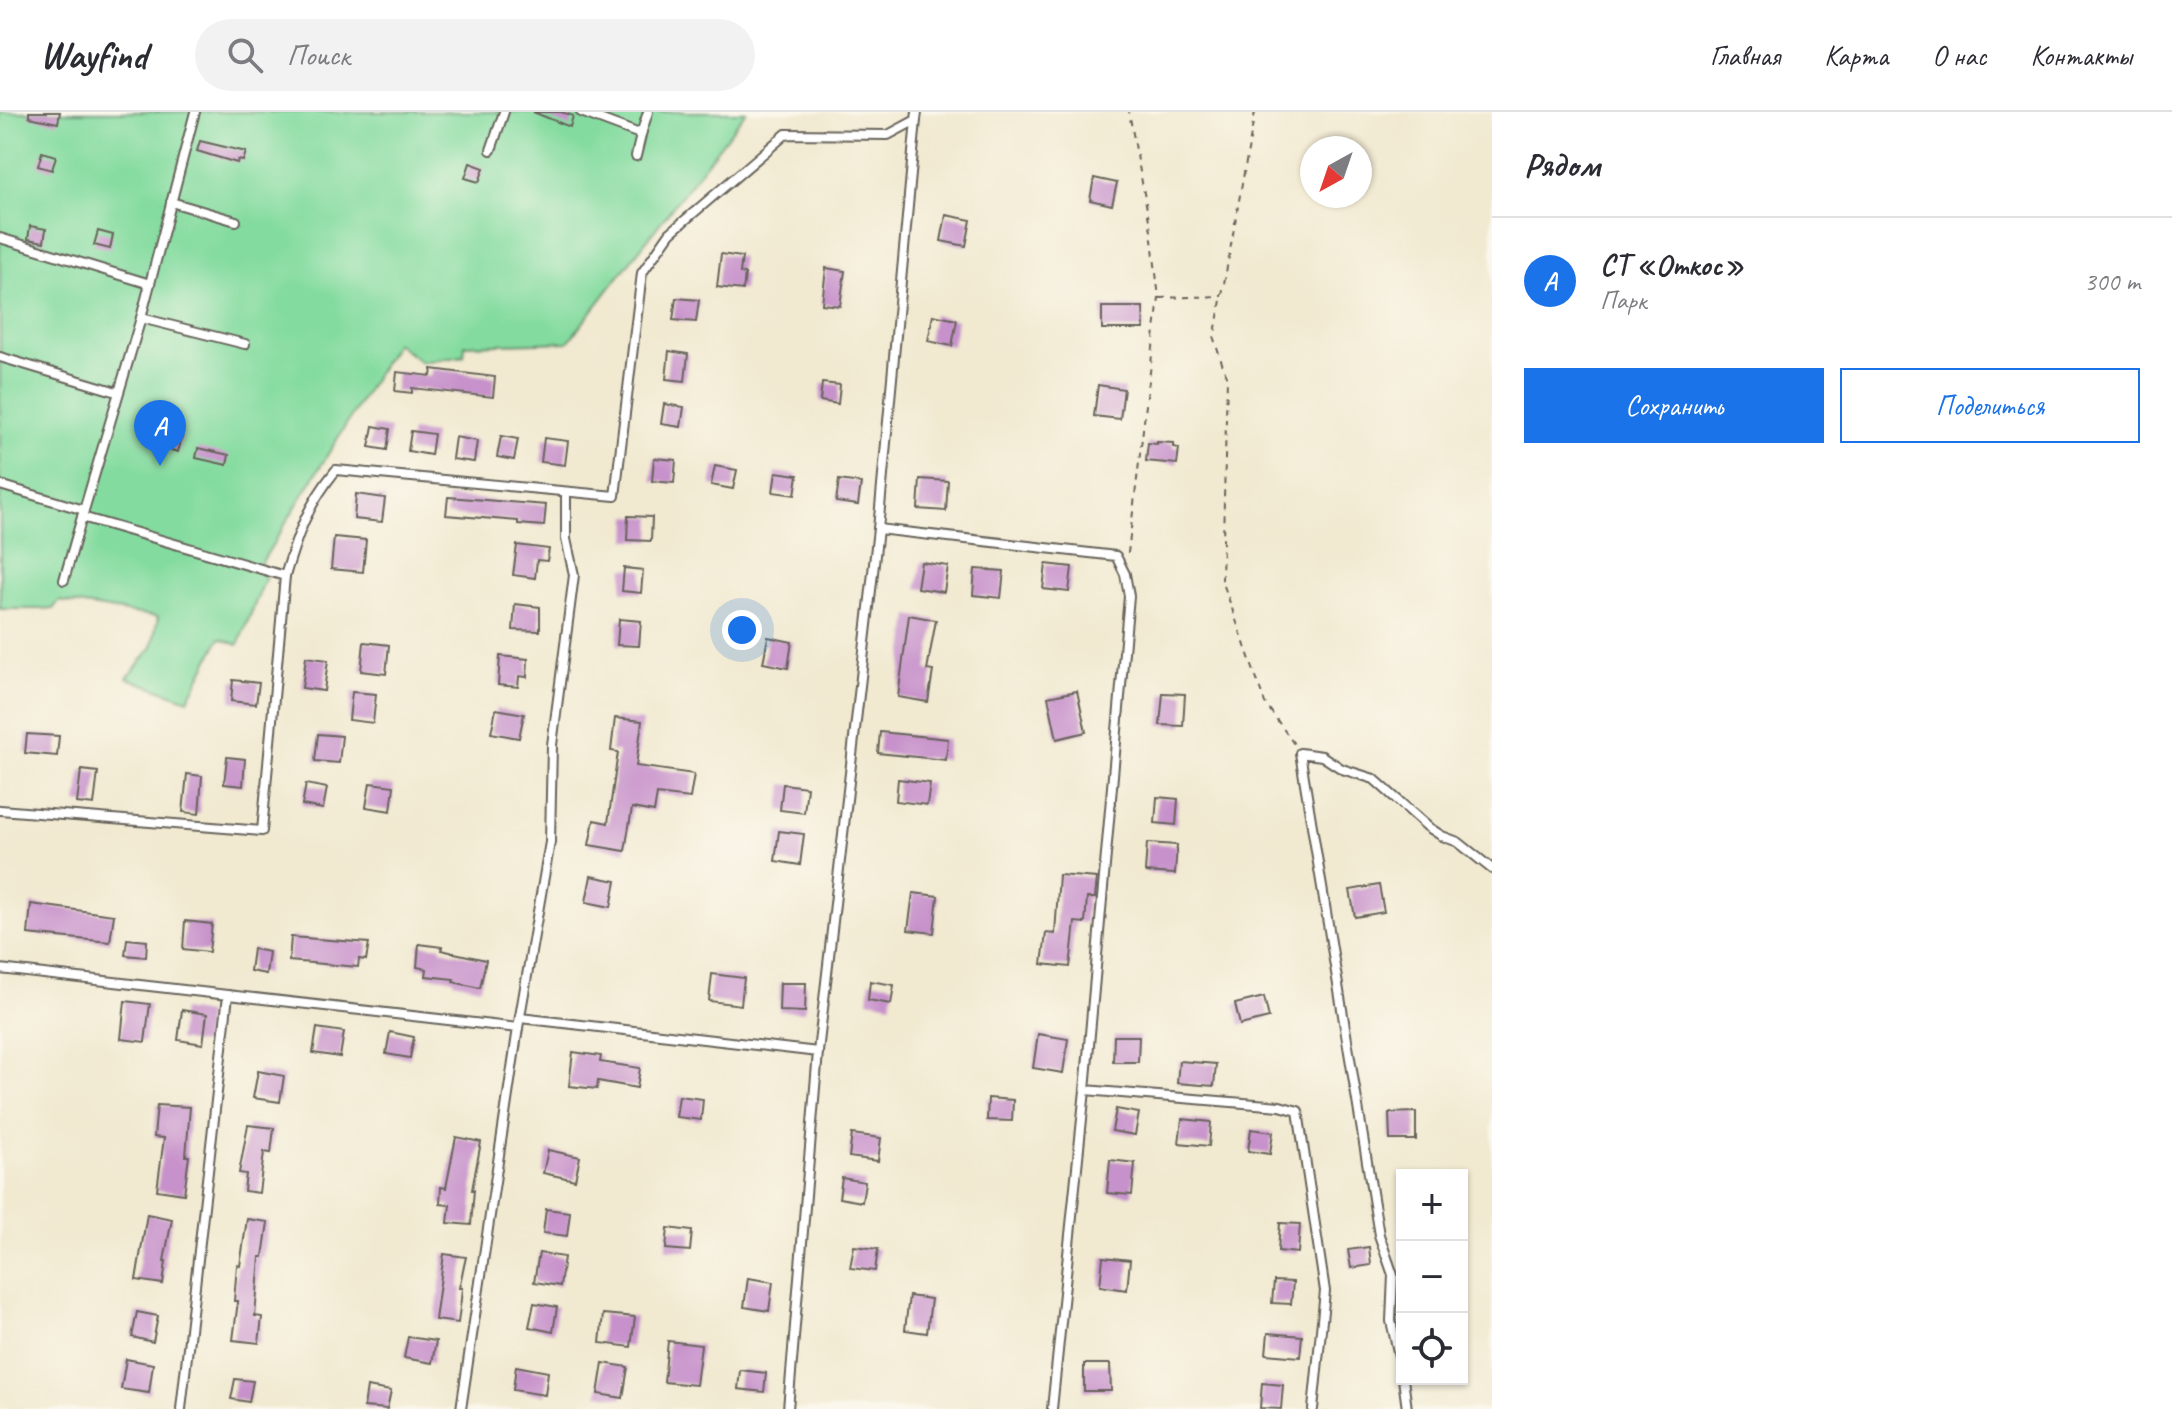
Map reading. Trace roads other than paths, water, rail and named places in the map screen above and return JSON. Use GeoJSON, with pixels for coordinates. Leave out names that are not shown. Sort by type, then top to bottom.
{"type":"FeatureCollection","features":[{"type":"Feature","properties":{"kind":"lane"},"geometry":{"type":"LineString","coordinates":[[64,580],[141,318],[195,112]]}},
{"type":"Feature","properties":{"kind":"lane"},"geometry":{"type":"LineString","coordinates":[[491,150],[504,112]]}},
{"type":"Feature","properties":{"kind":"lane"},"geometry":{"type":"LineString","coordinates":[[581,112],[637,133],[642,131]]}},
{"type":"Feature","properties":{"kind":"lane"},"geometry":{"type":"LineString","coordinates":[[636,156],[648,112]]}},
{"type":"Feature","properties":{"kind":"lane"},"geometry":{"type":"LineString","coordinates":[[0,810],[262,831],[285,576],[297,535],[314,497],[336,470],[615,496],[642,273],[670,233],[786,134],[888,135],[916,116]]}},
{"type":"Feature","properties":{"kind":"lane"},"geometry":{"type":"LineString","coordinates":[[788,1409],[818,1052],[878,529],[916,116]]}},
{"type":"Feature","properties":{"kind":"lane"},"geometry":{"type":"LineString","coordinates":[[171,202],[236,221]]}},
{"type":"Feature","properties":{"kind":"lane"},"geometry":{"type":"LineString","coordinates":[[0,238],[150,284]]}},
{"type":"Feature","properties":{"kind":"lane"},"geometry":{"type":"LineString","coordinates":[[141,318],[245,344]]}},
{"type":"Feature","properties":{"kind":"lane"},"geometry":{"type":"LineString","coordinates":[[0,357],[117,392]]}},
{"type":"Feature","properties":{"kind":"lane"},"geometry":{"type":"LineString","coordinates":[[0,485],[285,576]]}},
{"type":"Feature","properties":{"kind":"lane"},"geometry":{"type":"LineString","coordinates":[[461,1409],[519,1023],[550,842],[552,745],[574,575],[566,539],[566,492]]}},
{"type":"Feature","properties":{"kind":"lane"},"geometry":{"type":"LineString","coordinates":[[878,529],[1116,556],[1125,574],[1129,596],[1085,1090],[1052,1409]]}},
{"type":"Feature","properties":{"kind":"lane"},"geometry":{"type":"LineString","coordinates":[[1396,1343],[1391,1321],[1393,1275],[1379,1235],[1300,753],[1322,756],[1342,769],[1374,779],[1428,827],[1458,842],[1492,869]]}},
{"type":"Feature","properties":{"kind":"lane"},"geometry":{"type":"LineString","coordinates":[[0,969],[228,995],[818,1052]]}},
{"type":"Feature","properties":{"kind":"lane"},"geometry":{"type":"LineString","coordinates":[[181,1409],[228,995]]}},
{"type":"Feature","properties":{"kind":"lane"},"geometry":{"type":"LineString","coordinates":[[1085,1090],[1280,1106],[1298,1111],[1325,1291],[1313,1409]]}},
{"type":"Feature","properties":{"kind":"lane"},"geometry":{"type":"LineString","coordinates":[[1404,1385],[1407,1409]]}},
{"type":"Feature","properties":{"kind":"place","name":"СТ «Откос»"},"geometry":{"type":"Point","coordinates":[160,466]}}]}
